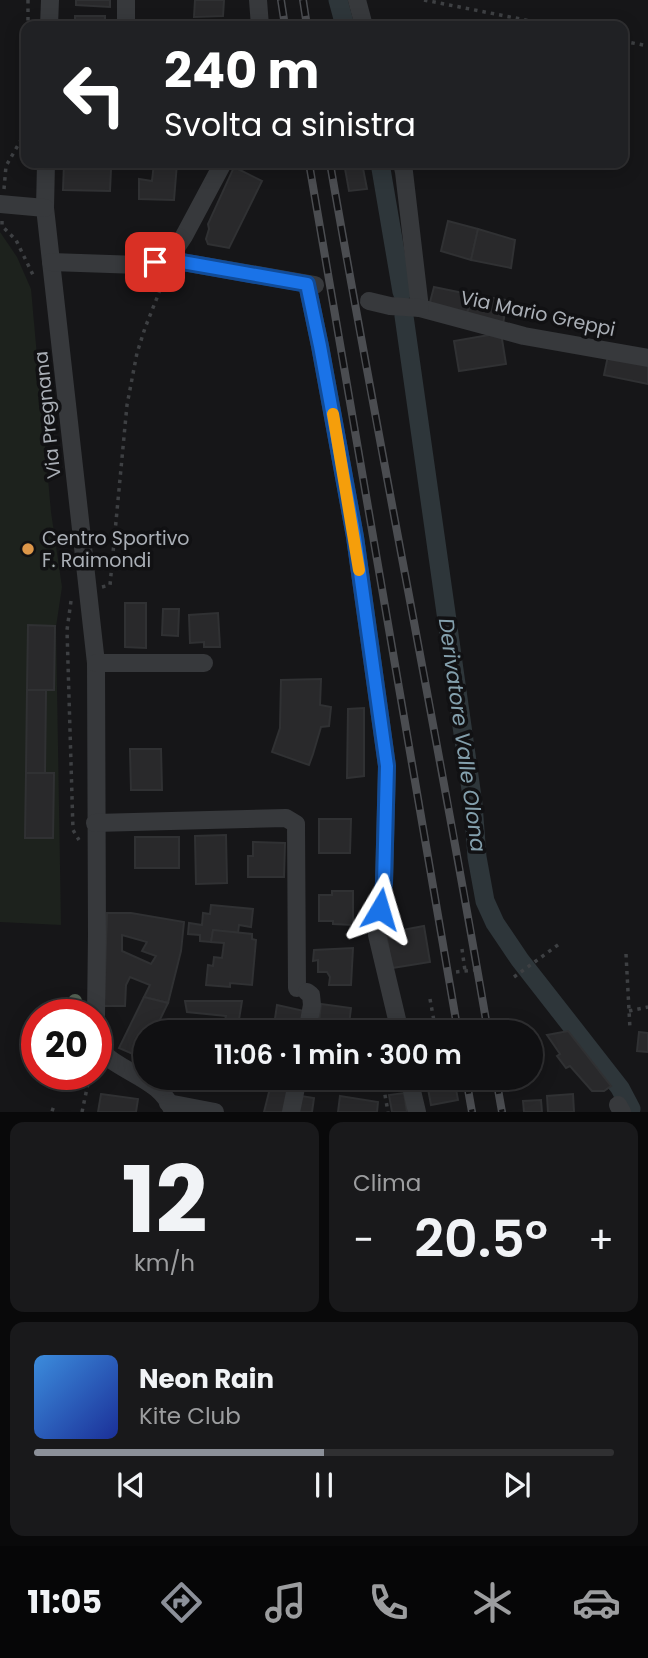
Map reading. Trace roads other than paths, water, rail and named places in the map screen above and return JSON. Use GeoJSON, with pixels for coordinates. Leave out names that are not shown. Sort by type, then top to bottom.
{"type":"FeatureCollection","features":[{"type":"Feature","properties":{"kind":"street"},"geometry":{"type":"LineString","coordinates":[[49,21],[50,0]]}},
{"type":"Feature","properties":{"kind":"street"},"geometry":{"type":"LineString","coordinates":[[126,0],[126,21]]}},
{"type":"Feature","properties":{"kind":"street"},"geometry":{"type":"LineString","coordinates":[[258,0],[260,21]]}},
{"type":"Feature","properties":{"kind":"street"},"geometry":{"type":"LineString","coordinates":[[357,0],[363,21]]}},
{"type":"Feature","properties":{"kind":"street","name":"Via Pregnana"},"geometry":{"type":"LineString","coordinates":[[46,168],[45,208],[79,593],[96,663],[96,999]]}},
{"type":"Feature","properties":{"kind":"street"},"geometry":{"type":"LineString","coordinates":[[51,262],[139,265],[167,256],[184,236],[220,168]]}},
{"type":"Feature","properties":{"kind":"street"},"geometry":{"type":"LineString","coordinates":[[403,168],[420,308]]}},
{"type":"Feature","properties":{"kind":"street"},"geometry":{"type":"LineString","coordinates":[[1,204],[45,208]]}},
{"type":"Feature","properties":{"kind":"street"},"geometry":{"type":"LineString","coordinates":[[167,256],[182,262],[311,285],[352,523],[387,766],[384,883],[377,935],[397,1020]]}},
{"type":"Feature","properties":{"kind":"street","name":"Via Mario Greppi"},"geometry":{"type":"LineString","coordinates":[[369,301],[420,308],[524,336],[648,358]]}},
{"type":"Feature","properties":{"kind":"street"},"geometry":{"type":"LineString","coordinates":[[96,663],[204,663]]}},
{"type":"Feature","properties":{"kind":"street"},"geometry":{"type":"LineString","coordinates":[[95,822],[286,818],[296,824],[302,990],[312,995],[309,1020]]}},
{"type":"Feature","properties":{"kind":"street"},"geometry":{"type":"LineString","coordinates":[[112,1061],[160,1090],[171,1107],[215,1112]]}},
{"type":"Feature","properties":{"kind":"street"},"geometry":{"type":"LineString","coordinates":[[291,1112],[296,1090]]}},
{"type":"Feature","properties":{"kind":"street"},"geometry":{"type":"LineString","coordinates":[[412,1090],[417,1112]]}},
{"type":"Feature","properties":{"kind":"waterway","name":"Derivatore Valle Olona"},"geometry":{"type":"LineString","coordinates":[[338,0],[344,21]]}},
{"type":"Feature","properties":{"kind":"waterway","name":"Derivatore Valle Olona"},"geometry":{"type":"LineString","coordinates":[[381,168],[402,292]]}},
{"type":"Feature","properties":{"kind":"waterway","name":"Derivatore Valle Olona"},"geometry":{"type":"LineString","coordinates":[[404,316],[485,901],[495,923],[520,960],[620,1088],[631,1109]]}},
{"type":"Feature","properties":{"kind":"railway"},"geometry":{"type":"LineString","coordinates":[[281,0],[284,21]]}},
{"type":"Feature","properties":{"kind":"railway"},"geometry":{"type":"LineString","coordinates":[[303,0],[306,21]]}},
{"type":"Feature","properties":{"kind":"railway"},"geometry":{"type":"LineString","coordinates":[[310,168],[456,1020]]}},
{"type":"Feature","properties":{"kind":"railway"},"geometry":{"type":"LineString","coordinates":[[331,168],[486,1020]]}},
{"type":"Feature","properties":{"kind":"railway"},"geometry":{"type":"LineString","coordinates":[[468,1090],[472,1112]]}},
{"type":"Feature","properties":{"kind":"railway"},"geometry":{"type":"LineString","coordinates":[[498,1090],[502,1112]]}},
{"type":"Feature","properties":{"kind":"place","name":"Centro Sportivo F. Raimondi"},"geometry":{"type":"Point","coordinates":[28,549]}}]}
